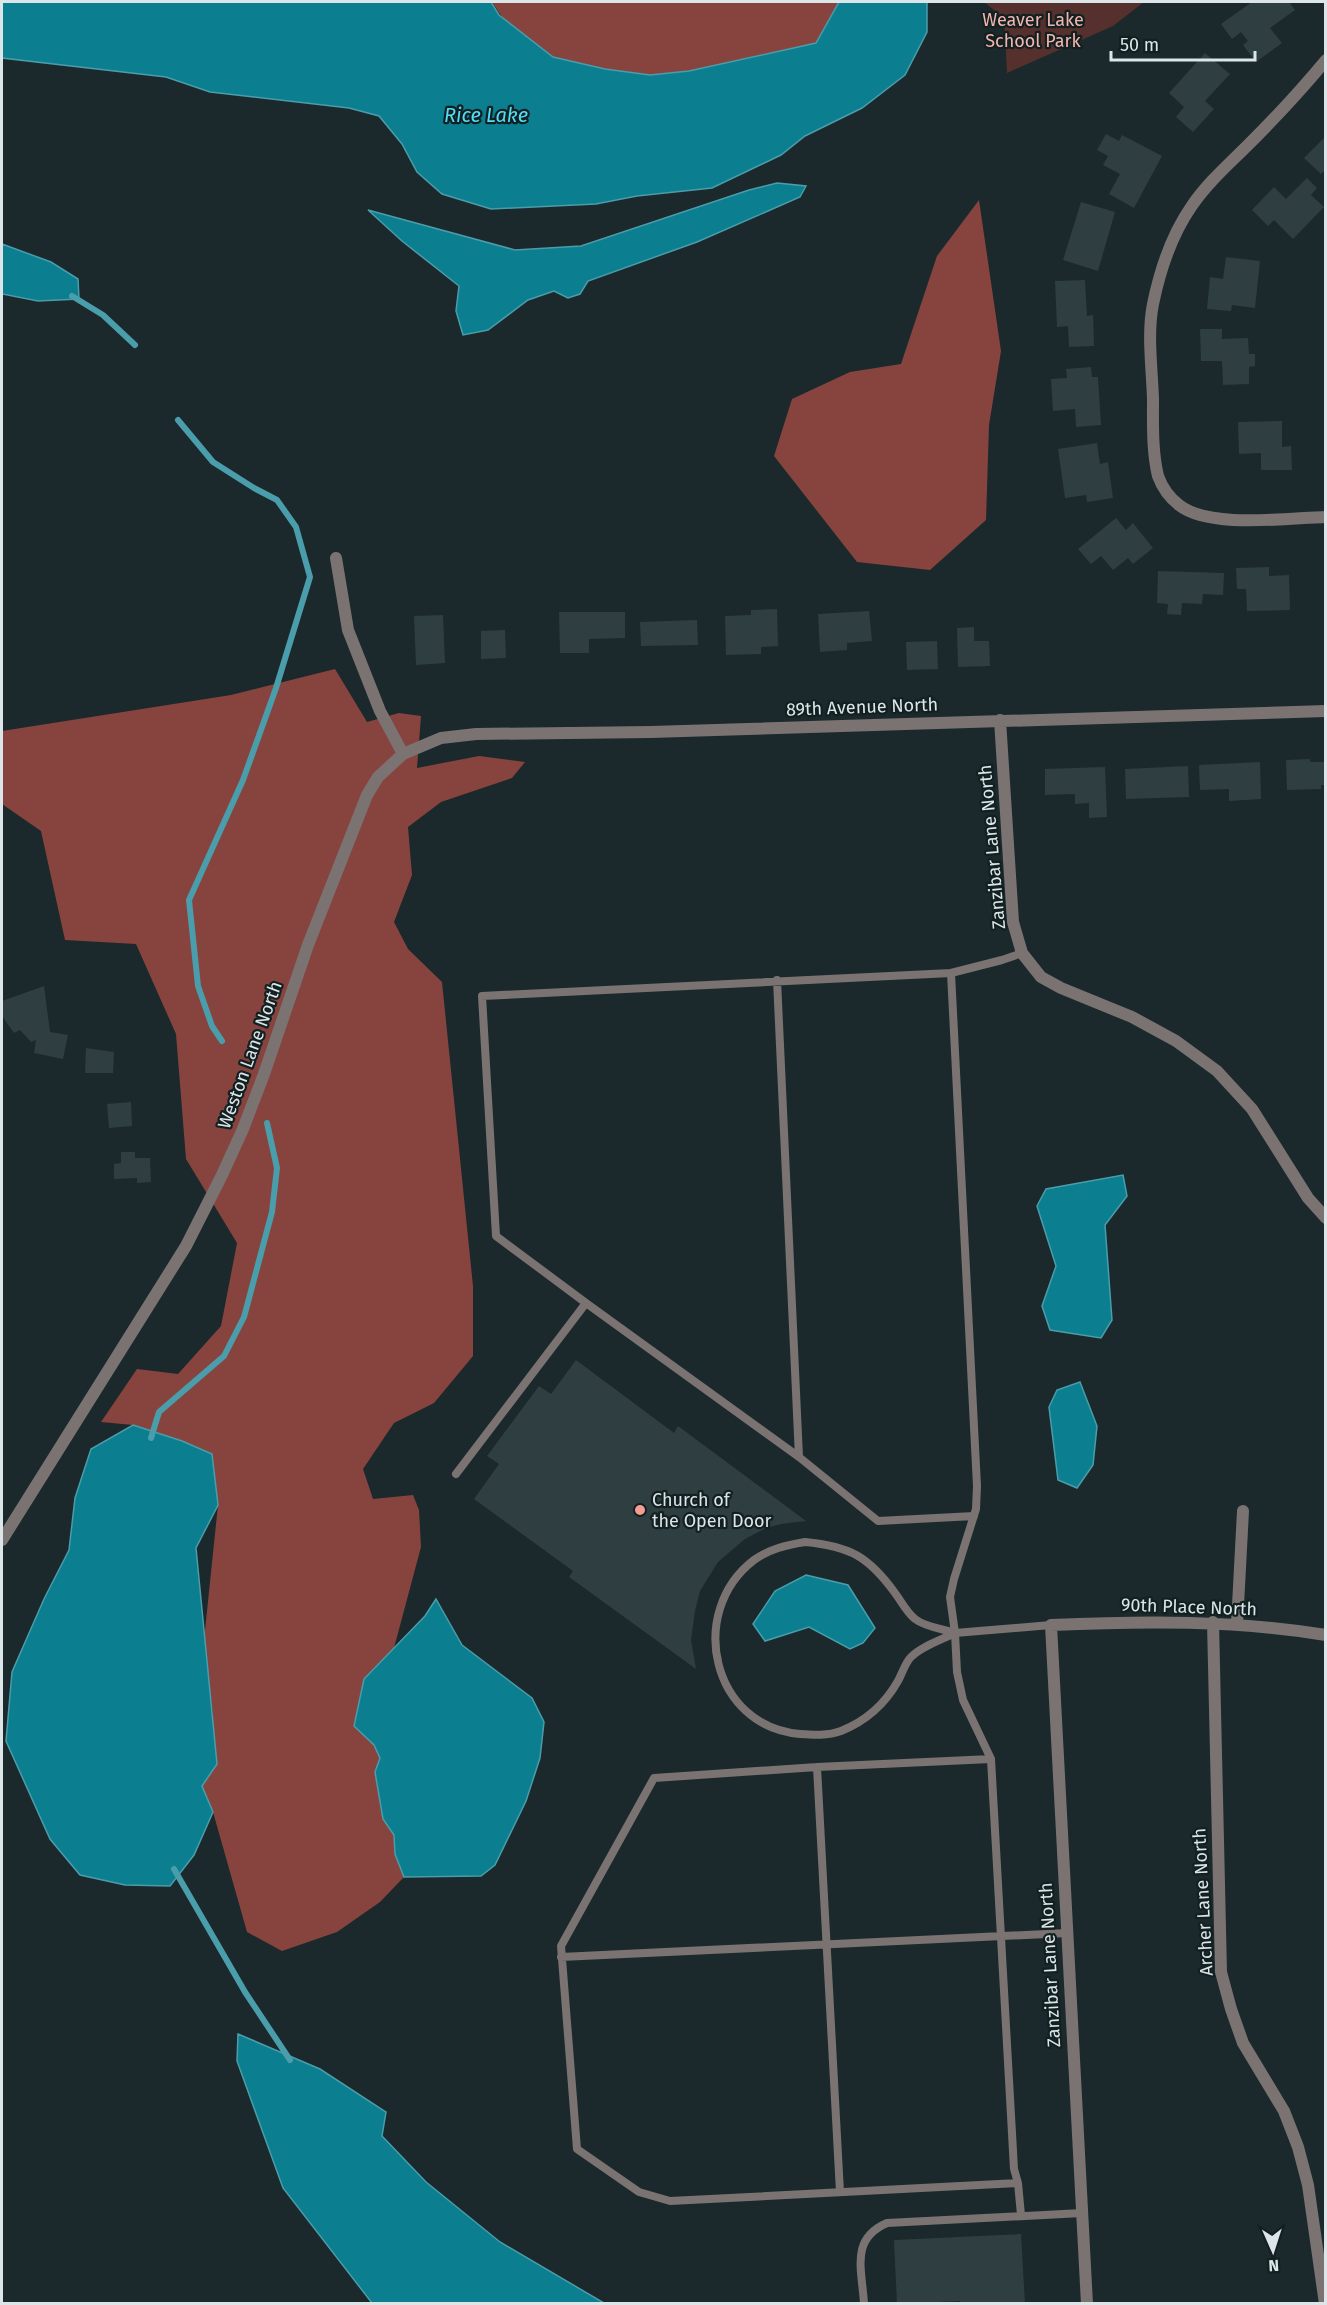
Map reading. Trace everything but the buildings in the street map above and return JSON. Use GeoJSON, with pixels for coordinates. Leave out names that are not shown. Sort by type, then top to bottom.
{"type":"FeatureCollection","features":[{"type":"Feature","properties":{"kind":"street"},"geometry":{"type":"LineString","coordinates":[[1326,60],[1278,114],[1220,172],[1191,207],[1162,266],[1153,307],[1151,348],[1155,458],[1159,478],[1167,494],[1180,506],[1197,515],[1220,520],[1326,517]]}},
{"type":"Feature","properties":{"kind":"street"},"geometry":{"type":"LineString","coordinates":[[336,558],[348,630],[380,711],[404,754]]}},
{"type":"Feature","properties":{"kind":"street","name":"89th Avenue North"},"geometry":{"type":"LineString","coordinates":[[404,754],[441,738],[476,734],[651,732],[1326,711]]}},
{"type":"Feature","properties":{"kind":"street","name":"Zanzibar Lane North"},"geometry":{"type":"LineString","coordinates":[[1000,720],[1013,922],[1022,953],[1041,977],[1132,1017],[1176,1041],[1217,1071],[1252,1109],[1308,1198],[1326,1218]]}},
{"type":"Feature","properties":{"kind":"street","name":"Weston Lane North"},"geometry":{"type":"LineString","coordinates":[[2,1540],[186,1246],[243,1129],[308,945],[367,795],[378,777],[404,754]]}},
{"type":"Feature","properties":{"kind":"street"},"geometry":{"type":"LineString","coordinates":[[1237,1624],[1243,1511]]}},
{"type":"Feature","properties":{"kind":"street","name":"90th Place North"},"geometry":{"type":"LineString","coordinates":[[1051,1624],[1213,1622],[1326,1635]]}},
{"type":"Feature","properties":{"kind":"street","name":"Archer Lane North"},"geometry":{"type":"LineString","coordinates":[[1213,1622],[1221,1972],[1243,2043],[1284,2111],[1298,2147],[1308,2185],[1325,2304]]}},
{"type":"Feature","properties":{"kind":"street","name":"Zanzibar Lane North"},"geometry":{"type":"LineString","coordinates":[[1051,1624],[1087,2304]]}},
{"type":"Feature","properties":{"kind":"lane"},"geometry":{"type":"LineString","coordinates":[[974,1516],[878,1521],[799,1457],[496,1236],[482,996],[951,973],[1022,953]]}},
{"type":"Feature","properties":{"kind":"lane"},"geometry":{"type":"LineString","coordinates":[[951,973],[977,1486],[974,1516],[950,1597],[957,1672],[963,1700],[991,1759],[1014,2169],[1018,2183],[1021,2215]]}},
{"type":"Feature","properties":{"kind":"lane"},"geometry":{"type":"LineString","coordinates":[[777,980],[799,1457]]}},
{"type":"Feature","properties":{"kind":"lane"},"geometry":{"type":"LineString","coordinates":[[456,1474],[586,1303]]}},
{"type":"Feature","properties":{"kind":"lane"},"geometry":{"type":"LineString","coordinates":[[955,1633],[914,1618],[883,1575],[870,1562],[852,1551],[829,1544],[805,1542],[779,1547],[755,1560],[735,1579],[722,1601],[717,1619],[715,1650],[725,1684],[746,1711],[765,1725],[788,1733],[817,1735],[839,1732],[862,1721],[879,1707],[898,1682],[910,1658],[955,1633],[1051,1624]]}},
{"type":"Feature","properties":{"kind":"lane"},"geometry":{"type":"LineString","coordinates":[[991,1759],[817,1767],[654,1778],[561,1946],[561,1957],[576,2150],[639,2192],[670,2201],[1018,2183]]}},
{"type":"Feature","properties":{"kind":"lane"},"geometry":{"type":"LineString","coordinates":[[817,1767],[840,2192]]}},
{"type":"Feature","properties":{"kind":"lane"},"geometry":{"type":"LineString","coordinates":[[561,1957],[1067,1933]]}},
{"type":"Feature","properties":{"kind":"lane"},"geometry":{"type":"LineString","coordinates":[[864,2304],[861,2248],[869,2234],[887,2223],[1082,2212]]}},
{"type":"Feature","properties":{"kind":"green space","name":"Weaver Lake School Park"},"geometry":{"type":"Polygon","coordinates":[[[984,2],[1144,2],[1113,26],[1007,73],[1004,18],[984,2]]]}},
{"type":"Feature","properties":{"kind":"shaded area"},"geometry":{"type":"Polygon","coordinates":[[[492,2],[839,2],[816,43],[689,71],[650,75],[605,69],[553,57],[502,17],[492,2]]]}},
{"type":"Feature","properties":{"kind":"shaded area"},"geometry":{"type":"Polygon","coordinates":[[[979,200],[1001,351],[989,425],[986,520],[930,570],[857,562],[774,456],[792,399],[850,372],[901,364],[937,256],[979,200]]]}},
{"type":"Feature","properties":{"kind":"shaded area"},"geometry":{"type":"Polygon","coordinates":[[[335,669],[367,722],[399,713],[421,716],[417,768],[479,756],[525,762],[512,778],[441,802],[408,827],[412,875],[394,922],[408,949],[442,982],[473,1286],[473,1356],[434,1403],[394,1423],[363,1469],[373,1499],[413,1495],[419,1510],[421,1547],[394,1648],[364,1679],[354,1726],[374,1745],[380,1758],[383,1819],[394,1835],[395,1854],[404,1877],[380,1902],[337,1932],[282,1951],[247,1932],[213,1812],[202,1786],[213,1716],[204,1640],[218,1505],[182,1441],[133,1425],[101,1422],[137,1369],[178,1374],[221,1326],[237,1243],[186,1159],[176,1034],[136,944],[65,940],[41,831],[2,804],[2,731],[231,695],[335,669]]]}},
{"type":"Feature","properties":{"kind":"water","name":"Rice Lake"},"geometry":{"type":"Polygon","coordinates":[[[2,2],[491,2],[499,15],[553,57],[605,69],[650,75],[689,71],[816,43],[839,2],[927,2],[927,32],[905,75],[862,108],[805,136],[781,155],[712,188],[637,196],[596,204],[491,209],[442,194],[417,172],[402,144],[379,116],[349,108],[210,92],[166,77],[2,58],[2,2]]]}},
{"type":"Feature","properties":{"kind":"water"},"geometry":{"type":"Polygon","coordinates":[[[777,183],[806,186],[800,197],[697,242],[588,281],[580,294],[568,298],[554,291],[528,300],[488,330],[463,335],[456,311],[459,286],[402,241],[368,210],[515,250],[581,246],[749,190],[777,183]]]}},
{"type":"Feature","properties":{"kind":"water"},"geometry":{"type":"Polygon","coordinates":[[[2,244],[51,262],[78,279],[79,299],[38,301],[2,294],[2,244]]]}},
{"type":"Feature","properties":{"kind":"water"},"geometry":{"type":"Polygon","coordinates":[[[1123,1175],[1127,1196],[1105,1225],[1112,1320],[1101,1338],[1050,1330],[1042,1306],[1056,1266],[1037,1206],[1046,1189],[1123,1175]]]}},
{"type":"Feature","properties":{"kind":"water"},"geometry":{"type":"Polygon","coordinates":[[[1080,1382],[1097,1426],[1093,1465],[1077,1488],[1058,1480],[1049,1407],[1057,1390],[1080,1382]]]}},
{"type":"Feature","properties":{"kind":"water"},"geometry":{"type":"Polygon","coordinates":[[[133,1425],[182,1441],[212,1454],[218,1505],[196,1548],[217,1764],[202,1786],[213,1812],[194,1855],[170,1886],[125,1885],[80,1875],[50,1839],[6,1741],[12,1672],[44,1599],[69,1550],[75,1498],[91,1449],[133,1425]]]}},
{"type":"Feature","properties":{"kind":"water"},"geometry":{"type":"Polygon","coordinates":[[[806,1575],[848,1585],[875,1628],[863,1643],[850,1649],[809,1627],[765,1641],[753,1624],[775,1591],[806,1575]]]}},
{"type":"Feature","properties":{"kind":"water"},"geometry":{"type":"Polygon","coordinates":[[[436,1599],[462,1645],[532,1698],[544,1722],[540,1758],[526,1801],[495,1865],[481,1876],[404,1877],[395,1854],[394,1835],[383,1819],[375,1772],[380,1758],[374,1745],[354,1726],[364,1679],[425,1616],[436,1599]]]}},
{"type":"Feature","properties":{"kind":"water"},"geometry":{"type":"Polygon","coordinates":[[[238,2034],[320,2069],[386,2112],[382,2136],[426,2182],[500,2242],[604,2303],[372,2303],[283,2188],[237,2061],[238,2034]]]}},
{"type":"Feature","properties":{"kind":"waterway"},"geometry":{"type":"LineString","coordinates":[[72,296],[103,315],[135,345]]}},
{"type":"Feature","properties":{"kind":"waterway"},"geometry":{"type":"LineString","coordinates":[[178,420],[213,462],[277,500],[296,527],[310,577],[276,688],[243,780],[189,900],[198,986],[212,1026],[222,1041]]}},
{"type":"Feature","properties":{"kind":"waterway"},"geometry":{"type":"LineString","coordinates":[[151,1438],[159,1412],[224,1356],[244,1317],[272,1212],[277,1168],[267,1123]]}},
{"type":"Feature","properties":{"kind":"waterway"},"geometry":{"type":"LineString","coordinates":[[174,1869],[245,1992],[290,2060]]}},
{"type":"Feature","properties":{"kind":"place","name":"Church of the Open Door"},"geometry":{"type":"Point","coordinates":[640,1510]}}]}
